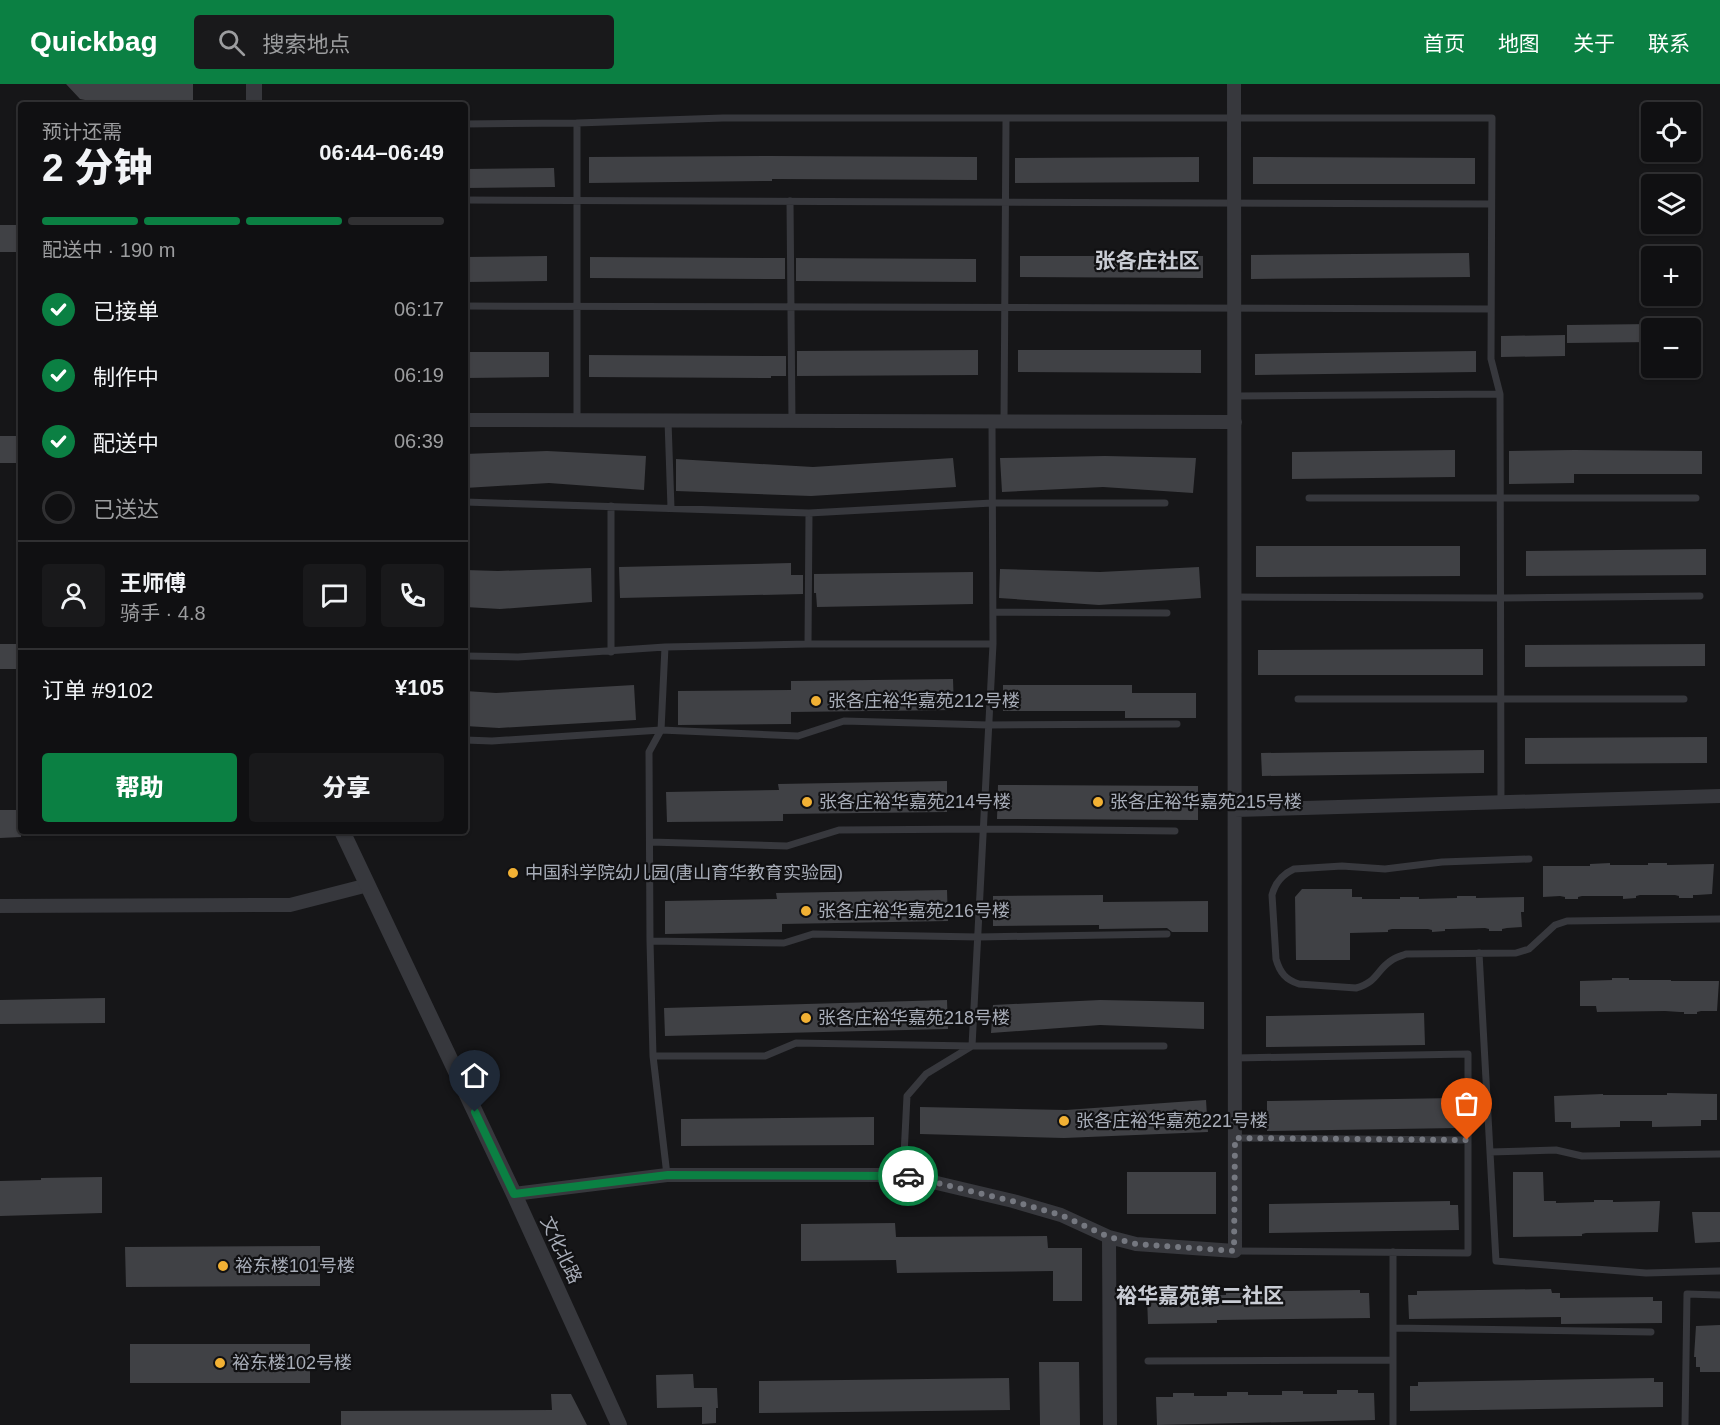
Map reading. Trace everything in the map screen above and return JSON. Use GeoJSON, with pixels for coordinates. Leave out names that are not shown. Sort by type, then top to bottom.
{"type":"FeatureCollection","features":[{"type":"Feature","properties":{"kind":"street"},"geometry":{"type":"LineString","coordinates":[[254,84],[254,102]]}},
{"type":"Feature","properties":{"kind":"street"},"geometry":{"type":"LineString","coordinates":[[514,1194],[668,1175],[903,1175],[1061,1215],[1109,1237],[1136,1244],[1234,1251],[1234,84]]}},
{"type":"Feature","properties":{"kind":"street"},"geometry":{"type":"LineString","coordinates":[[468,420],[1235,422]]}},
{"type":"Feature","properties":{"kind":"street"},"geometry":{"type":"LineString","coordinates":[[1235,810],[1720,796]]}},
{"type":"Feature","properties":{"kind":"street","name":"文化北路"},"geometry":{"type":"LineString","coordinates":[[343,834],[514,1194],[620,1425]]}},
{"type":"Feature","properties":{"kind":"street"},"geometry":{"type":"LineString","coordinates":[[0,906],[290,905],[368,885]]}},
{"type":"Feature","properties":{"kind":"street"},"geometry":{"type":"LineString","coordinates":[[1109,1237],[1110,1425]]}},
{"type":"Feature","properties":{"kind":"lane"},"geometry":{"type":"LineString","coordinates":[[468,124],[723,118],[1492,118],[1491,359],[1500,393],[1501,803]]}},
{"type":"Feature","properties":{"kind":"lane"},"geometry":{"type":"LineString","coordinates":[[972,1046],[993,644],[992,503],[1005,307],[1006,118]]}},
{"type":"Feature","properties":{"kind":"lane"},"geometry":{"type":"LineString","coordinates":[[577,123],[577,421]]}},
{"type":"Feature","properties":{"kind":"lane"},"geometry":{"type":"LineString","coordinates":[[468,200],[1491,204]]}},
{"type":"Feature","properties":{"kind":"lane"},"geometry":{"type":"LineString","coordinates":[[790,201],[792,422]]}},
{"type":"Feature","properties":{"kind":"lane"},"geometry":{"type":"LineString","coordinates":[[468,306],[1491,309]]}},
{"type":"Feature","properties":{"kind":"lane"},"geometry":{"type":"LineString","coordinates":[[1235,396],[1500,393]]}},
{"type":"Feature","properties":{"kind":"lane"},"geometry":{"type":"LineString","coordinates":[[668,421],[671,508]]}},
{"type":"Feature","properties":{"kind":"lane"},"geometry":{"type":"LineString","coordinates":[[1309,498],[1696,498]]}},
{"type":"Feature","properties":{"kind":"lane"},"geometry":{"type":"LineString","coordinates":[[468,502],[809,513],[992,503],[1165,503]]}},
{"type":"Feature","properties":{"kind":"lane"},"geometry":{"type":"LineString","coordinates":[[611,506],[611,652]]}},
{"type":"Feature","properties":{"kind":"lane"},"geometry":{"type":"LineString","coordinates":[[808,644],[809,513]]}},
{"type":"Feature","properties":{"kind":"lane"},"geometry":{"type":"LineString","coordinates":[[1235,597],[1700,596]]}},
{"type":"Feature","properties":{"kind":"lane"},"geometry":{"type":"LineString","coordinates":[[993,612],[1167,613]]}},
{"type":"Feature","properties":{"kind":"lane"},"geometry":{"type":"LineString","coordinates":[[468,656],[518,657],[665,647],[993,644]]}},
{"type":"Feature","properties":{"kind":"lane"},"geometry":{"type":"LineString","coordinates":[[665,647],[662,730],[649,752],[650,941],[653,1056],[668,1175]]}},
{"type":"Feature","properties":{"kind":"lane"},"geometry":{"type":"LineString","coordinates":[[1299,699],[1684,699]]}},
{"type":"Feature","properties":{"kind":"lane"},"geometry":{"type":"LineString","coordinates":[[468,740],[492,741],[662,730],[798,736],[844,722],[988,725],[1177,724]]}},
{"type":"Feature","properties":{"kind":"lane"},"geometry":{"type":"LineString","coordinates":[[650,842],[787,846],[839,830],[1175,831]]}},
{"type":"Feature","properties":{"kind":"lane"},"geometry":{"type":"LineString","coordinates":[[1529,859],[1442,862],[1385,868],[1342,866],[1294,869],[1274,886],[1272,895],[1278,967],[1291,982],[1356,988],[1374,980],[1393,959],[1406,954],[1516,953],[1529,949],[1555,925],[1568,921],[1720,919]]}},
{"type":"Feature","properties":{"kind":"lane"},"geometry":{"type":"LineString","coordinates":[[650,941],[784,943],[813,934],[978,937],[1167,934]]}},
{"type":"Feature","properties":{"kind":"lane"},"geometry":{"type":"LineString","coordinates":[[1479,953],[1496,1261],[1646,1273],[1720,1271]]}},
{"type":"Feature","properties":{"kind":"lane"},"geometry":{"type":"LineString","coordinates":[[653,1056],[765,1056],[795,1042],[972,1046],[1164,1046]]}},
{"type":"Feature","properties":{"kind":"lane"},"geometry":{"type":"LineString","coordinates":[[903,1175],[907,1096],[926,1074],[972,1046]]}},
{"type":"Feature","properties":{"kind":"lane"},"geometry":{"type":"LineString","coordinates":[[1234,1251],[1468,1252],[1468,1054],[1235,1058]]}},
{"type":"Feature","properties":{"kind":"lane"},"geometry":{"type":"LineString","coordinates":[[1235,1138],[1467,1140]]}},
{"type":"Feature","properties":{"kind":"lane"},"geometry":{"type":"LineString","coordinates":[[1490,1152],[1556,1150],[1582,1156],[1720,1154]]}},
{"type":"Feature","properties":{"kind":"lane"},"geometry":{"type":"LineString","coordinates":[[1393,1252],[1393,1425]]}},
{"type":"Feature","properties":{"kind":"lane"},"geometry":{"type":"LineString","coordinates":[[1685,1425],[1687,1294],[1720,1295]]}},
{"type":"Feature","properties":{"kind":"lane"},"geometry":{"type":"LineString","coordinates":[[1393,1328],[1651,1332]]}},
{"type":"Feature","properties":{"kind":"lane"},"geometry":{"type":"LineString","coordinates":[[1148,1361],[1393,1360]]}},
{"type":"Feature","properties":{"kind":"building"},"geometry":{"type":"Polygon","coordinates":[[[66,84],[193,84],[193,100],[85,100],[80,99],[66,84]]]}},
{"type":"Feature","properties":{"kind":"building"},"geometry":{"type":"Polygon","coordinates":[[[589,157],[977,157],[977,180],[772,179],[772,181],[589,183],[589,157]]]}},
{"type":"Feature","properties":{"kind":"building"},"geometry":{"type":"Polygon","coordinates":[[[1199,157],[1199,182],[1015,183],[1015,158],[1199,157]]]}},
{"type":"Feature","properties":{"kind":"building"},"geometry":{"type":"Polygon","coordinates":[[[1253,157],[1475,158],[1475,184],[1253,184],[1253,157]]]}},
{"type":"Feature","properties":{"kind":"building"},"geometry":{"type":"Polygon","coordinates":[[[554,168],[555,187],[468,188],[468,169],[554,168]]]}},
{"type":"Feature","properties":{"kind":"building"},"geometry":{"type":"Polygon","coordinates":[[[0,225],[18,225],[18,252],[0,252],[0,225]]]}},
{"type":"Feature","properties":{"kind":"building"},"geometry":{"type":"Polygon","coordinates":[[[1469,253],[1470,277],[1251,279],[1251,255],[1469,253]]]}},
{"type":"Feature","properties":{"kind":"building"},"geometry":{"type":"Polygon","coordinates":[[[547,256],[547,281],[468,282],[468,257],[547,256]]]}},
{"type":"Feature","properties":{"kind":"building"},"geometry":{"type":"Polygon","coordinates":[[[1020,256],[1203,256],[1203,278],[1020,277],[1020,256]]]}},
{"type":"Feature","properties":{"kind":"building"},"geometry":{"type":"Polygon","coordinates":[[[590,257],[785,258],[785,279],[590,278],[590,257]]]}},
{"type":"Feature","properties":{"kind":"building"},"geometry":{"type":"Polygon","coordinates":[[[796,258],[976,259],[976,282],[796,281],[796,258]]]}},
{"type":"Feature","properties":{"kind":"building"},"geometry":{"type":"Polygon","coordinates":[[[1641,324],[1641,342],[1567,343],[1567,325],[1641,324]]]}},
{"type":"Feature","properties":{"kind":"building"},"geometry":{"type":"Polygon","coordinates":[[[1565,335],[1565,356],[1501,357],[1501,336],[1565,335]]]}},
{"type":"Feature","properties":{"kind":"building"},"geometry":{"type":"Polygon","coordinates":[[[978,350],[978,375],[797,376],[797,351],[978,350]]]}},
{"type":"Feature","properties":{"kind":"building"},"geometry":{"type":"Polygon","coordinates":[[[1018,350],[1201,350],[1201,373],[1018,372],[1018,350]]]}},
{"type":"Feature","properties":{"kind":"building"},"geometry":{"type":"Polygon","coordinates":[[[1476,351],[1476,372],[1255,375],[1255,354],[1476,351]]]}},
{"type":"Feature","properties":{"kind":"building"},"geometry":{"type":"Polygon","coordinates":[[[468,352],[549,352],[549,377],[468,378],[468,352]]]}},
{"type":"Feature","properties":{"kind":"building"},"geometry":{"type":"Polygon","coordinates":[[[589,355],[786,356],[786,376],[771,376],[771,378],[589,377],[589,355]]]}},
{"type":"Feature","properties":{"kind":"building"},"geometry":{"type":"Polygon","coordinates":[[[0,436],[18,436],[18,463],[0,463],[0,436]]]}},
{"type":"Feature","properties":{"kind":"building"},"geometry":{"type":"Polygon","coordinates":[[[1455,450],[1455,477],[1292,479],[1292,452],[1455,450]]]}},
{"type":"Feature","properties":{"kind":"building"},"geometry":{"type":"Polygon","coordinates":[[[547,451],[646,456],[644,490],[549,483],[468,488],[468,454],[547,451]]]}},
{"type":"Feature","properties":{"kind":"building"},"geometry":{"type":"Polygon","coordinates":[[[1509,451],[1702,451],[1702,474],[1574,474],[1574,483],[1509,484],[1509,451]]]}},
{"type":"Feature","properties":{"kind":"building"},"geometry":{"type":"Polygon","coordinates":[[[1105,456],[1196,458],[1193,493],[1103,487],[1002,492],[1000,458],[1105,456]]]}},
{"type":"Feature","properties":{"kind":"building"},"geometry":{"type":"Polygon","coordinates":[[[953,458],[956,487],[811,496],[676,491],[676,459],[813,467],[953,458]]]}},
{"type":"Feature","properties":{"kind":"building"},"geometry":{"type":"Polygon","coordinates":[[[1256,546],[1460,546],[1460,576],[1256,577],[1256,546]]]}},
{"type":"Feature","properties":{"kind":"building"},"geometry":{"type":"Polygon","coordinates":[[[1706,549],[1706,575],[1526,576],[1526,551],[1706,549]]]}},
{"type":"Feature","properties":{"kind":"building"},"geometry":{"type":"Polygon","coordinates":[[[791,563],[791,575],[803,575],[803,594],[620,598],[619,567],[791,563]]]}},
{"type":"Feature","properties":{"kind":"building"},"geometry":{"type":"Polygon","coordinates":[[[1199,567],[1201,598],[1099,605],[999,598],[1000,569],[1100,572],[1199,567]]]}},
{"type":"Feature","properties":{"kind":"building"},"geometry":{"type":"Polygon","coordinates":[[[591,568],[592,602],[500,609],[468,607],[468,570],[591,568]]]}},
{"type":"Feature","properties":{"kind":"building"},"geometry":{"type":"Polygon","coordinates":[[[973,572],[973,604],[817,607],[816,593],[814,593],[814,574],[973,572]]]}},
{"type":"Feature","properties":{"kind":"building"},"geometry":{"type":"Polygon","coordinates":[[[0,644],[18,644],[18,669],[0,669],[0,644]]]}},
{"type":"Feature","properties":{"kind":"building"},"geometry":{"type":"Polygon","coordinates":[[[1705,644],[1705,666],[1525,667],[1525,645],[1705,644]]]}},
{"type":"Feature","properties":{"kind":"building"},"geometry":{"type":"Polygon","coordinates":[[[1483,649],[1483,675],[1258,675],[1258,650],[1483,649]]]}},
{"type":"Feature","properties":{"kind":"building","name":"张各庄裕华嘉苑212号楼"},"geometry":{"type":"Polygon","coordinates":[[[953,679],[954,710],[791,712],[791,724],[678,725],[678,691],[791,690],[791,681],[953,679]]]}},
{"type":"Feature","properties":{"kind":"building"},"geometry":{"type":"Polygon","coordinates":[[[634,685],[636,720],[499,728],[468,726],[468,691],[496,693],[634,685]]]}},
{"type":"Feature","properties":{"kind":"building"},"geometry":{"type":"Polygon","coordinates":[[[1003,685],[1132,685],[1132,693],[1196,693],[1196,718],[1125,718],[1125,711],[1003,711],[1003,685]]]}},
{"type":"Feature","properties":{"kind":"building"},"geometry":{"type":"Polygon","coordinates":[[[1707,737],[1707,763],[1525,764],[1525,738],[1707,737]]]}},
{"type":"Feature","properties":{"kind":"building"},"geometry":{"type":"Polygon","coordinates":[[[1484,750],[1484,773],[1262,776],[1261,753],[1484,750]]]}},
{"type":"Feature","properties":{"kind":"building","name":"张各庄裕华嘉苑214号楼"},"geometry":{"type":"Polygon","coordinates":[[[947,781],[947,812],[783,814],[783,821],[667,822],[666,792],[779,790],[778,784],[947,781]]]}},
{"type":"Feature","properties":{"kind":"building","name":"张各庄裕华嘉苑215号楼"},"geometry":{"type":"Polygon","coordinates":[[[998,785],[1198,786],[1198,820],[997,819],[998,785]]]}},
{"type":"Feature","properties":{"kind":"building"},"geometry":{"type":"Polygon","coordinates":[[[0,810],[18,810],[18,834],[21,834],[21,837],[0,838],[0,810]]]}},
{"type":"Feature","properties":{"kind":"building"},"geometry":{"type":"Polygon","coordinates":[[[1610,863],[1610,865],[1714,864],[1712,894],[1693,895],[1693,898],[1679,898],[1675,895],[1640,895],[1636,898],[1623,899],[1623,896],[1582,896],[1578,899],[1565,899],[1560,896],[1543,897],[1543,866],[1590,866],[1590,864],[1610,863]]]}},
{"type":"Feature","properties":{"kind":"building"},"geometry":{"type":"Polygon","coordinates":[[[1302,889],[1352,889],[1352,897],[1362,897],[1362,899],[1457,898],[1457,896],[1524,897],[1524,912],[1521,912],[1522,927],[1502,929],[1502,931],[1489,931],[1485,928],[1445,929],[1445,931],[1432,932],[1428,929],[1392,929],[1388,932],[1350,933],[1350,960],[1296,960],[1295,897],[1302,889]]]}},
{"type":"Feature","properties":{"kind":"building","name":"张各庄裕华嘉苑216号楼"},"geometry":{"type":"Polygon","coordinates":[[[947,890],[948,921],[782,924],[782,932],[665,934],[665,901],[777,899],[776,893],[947,890]]]}},
{"type":"Feature","properties":{"kind":"building"},"geometry":{"type":"Polygon","coordinates":[[[1103,895],[1103,902],[1208,901],[1208,932],[1172,932],[1167,928],[1099,929],[1099,925],[993,926],[993,896],[1103,895]]]}},
{"type":"Feature","properties":{"kind":"building"},"geometry":{"type":"Polygon","coordinates":[[[1612,978],[1719,981],[1717,1011],[1701,1011],[1697,1014],[1665,1011],[1597,1012],[1596,1006],[1580,1006],[1580,981],[1612,980],[1612,978]]]}},
{"type":"Feature","properties":{"kind":"building"},"geometry":{"type":"Polygon","coordinates":[[[105,998],[105,1023],[0,1024],[0,1000],[105,998]]]}},
{"type":"Feature","properties":{"kind":"building","name":"张各庄裕华嘉苑218号楼"},"geometry":{"type":"Polygon","coordinates":[[[947,1000],[948,1029],[665,1036],[664,1008],[947,1000]]]}},
{"type":"Feature","properties":{"kind":"building"},"geometry":{"type":"Polygon","coordinates":[[[1100,1000],[1204,1002],[1204,1029],[1100,1025],[991,1033],[993,1005],[1100,1000]]]}},
{"type":"Feature","properties":{"kind":"building"},"geometry":{"type":"Polygon","coordinates":[[[1424,1013],[1425,1045],[1266,1047],[1266,1016],[1424,1013]]]}},
{"type":"Feature","properties":{"kind":"building"},"geometry":{"type":"Polygon","coordinates":[[[1667,1093],[1717,1094],[1717,1120],[1701,1120],[1701,1126],[1652,1127],[1652,1121],[1620,1121],[1620,1127],[1571,1128],[1571,1122],[1555,1122],[1554,1096],[1667,1095],[1667,1093]]]}},
{"type":"Feature","properties":{"kind":"building"},"geometry":{"type":"Polygon","coordinates":[[[1456,1098],[1457,1128],[1267,1131],[1267,1101],[1456,1098]]]}},
{"type":"Feature","properties":{"kind":"building","name":"张各庄裕华嘉苑221号楼"},"geometry":{"type":"Polygon","coordinates":[[[1206,1100],[1208,1132],[1064,1138],[920,1134],[920,1107],[1066,1110],[1206,1100]]]}},
{"type":"Feature","properties":{"kind":"building"},"geometry":{"type":"Polygon","coordinates":[[[874,1117],[874,1145],[681,1146],[681,1119],[874,1117]]]}},
{"type":"Feature","properties":{"kind":"building"},"geometry":{"type":"Polygon","coordinates":[[[1127,1172],[1216,1172],[1216,1214],[1127,1214],[1127,1172]]]}},
{"type":"Feature","properties":{"kind":"building"},"geometry":{"type":"Polygon","coordinates":[[[1513,1172],[1543,1172],[1544,1201],[1556,1201],[1556,1203],[1594,1202],[1594,1200],[1660,1201],[1658,1232],[1513,1237],[1513,1172]]]}},
{"type":"Feature","properties":{"kind":"building"},"geometry":{"type":"Polygon","coordinates":[[[102,1177],[102,1213],[0,1216],[0,1181],[102,1177]]]}},
{"type":"Feature","properties":{"kind":"building"},"geometry":{"type":"Polygon","coordinates":[[[1450,1201],[1450,1205],[1458,1205],[1459,1230],[1269,1233],[1269,1204],[1450,1201]]]}},
{"type":"Feature","properties":{"kind":"building"},"geometry":{"type":"Polygon","coordinates":[[[1692,1212],[1720,1212],[1720,1242],[1695,1243],[1692,1212]]]}},
{"type":"Feature","properties":{"kind":"building"},"geometry":{"type":"Polygon","coordinates":[[[895,1223],[896,1237],[1047,1236],[1048,1248],[1082,1248],[1082,1301],[1053,1301],[1053,1271],[897,1273],[896,1260],[801,1261],[801,1224],[895,1223]]]}},
{"type":"Feature","properties":{"kind":"building","name":"裕东楼101号楼"},"geometry":{"type":"Polygon","coordinates":[[[320,1246],[320,1286],[126,1287],[125,1247],[320,1246]]]}},
{"type":"Feature","properties":{"kind":"building"},"geometry":{"type":"Polygon","coordinates":[[[1551,1289],[1552,1293],[1560,1293],[1560,1298],[1653,1297],[1653,1301],[1662,1301],[1662,1323],[1561,1324],[1561,1317],[1409,1319],[1408,1295],[1417,1295],[1417,1291],[1551,1289]]]}},
{"type":"Feature","properties":{"kind":"building"},"geometry":{"type":"Polygon","coordinates":[[[1360,1290],[1360,1293],[1369,1293],[1370,1318],[1217,1320],[1217,1323],[1148,1324],[1147,1297],[1226,1295],[1226,1292],[1360,1290]]]}},
{"type":"Feature","properties":{"kind":"building"},"geometry":{"type":"Polygon","coordinates":[[[1720,1325],[1720,1372],[1700,1372],[1700,1367],[1696,1367],[1696,1357],[1694,1357],[1696,1326],[1720,1325]]]}},
{"type":"Feature","properties":{"kind":"building","name":"裕东楼102号楼"},"geometry":{"type":"Polygon","coordinates":[[[130,1344],[310,1344],[310,1383],[130,1383],[130,1344]]]}},
{"type":"Feature","properties":{"kind":"building"},"geometry":{"type":"Polygon","coordinates":[[[1039,1362],[1079,1362],[1080,1425],[1040,1425],[1039,1362]]]}},
{"type":"Feature","properties":{"kind":"building"},"geometry":{"type":"Polygon","coordinates":[[[693,1374],[694,1388],[717,1388],[716,1423],[702,1424],[702,1407],[657,1408],[656,1375],[693,1374]]]}},
{"type":"Feature","properties":{"kind":"building"},"geometry":{"type":"Polygon","coordinates":[[[1009,1378],[1010,1410],[759,1413],[759,1381],[1009,1378]]]}},
{"type":"Feature","properties":{"kind":"building"},"geometry":{"type":"Polygon","coordinates":[[[1654,1378],[1654,1382],[1663,1382],[1663,1407],[1410,1411],[1410,1386],[1418,1386],[1418,1382],[1654,1378]]]}},
{"type":"Feature","properties":{"kind":"building"},"geometry":{"type":"Polygon","coordinates":[[[1337,1390],[1374,1393],[1375,1420],[1157,1425],[1156,1397],[1173,1397],[1173,1393],[1194,1393],[1194,1396],[1227,1396],[1227,1392],[1248,1392],[1248,1395],[1282,1395],[1282,1391],[1303,1391],[1303,1394],[1337,1394],[1337,1390]]]}},
{"type":"Feature","properties":{"kind":"building"},"geometry":{"type":"Polygon","coordinates":[[[551,1394],[571,1394],[587,1425],[341,1425],[341,1411],[552,1410],[551,1394]]]}},
{"type":"Feature","properties":{"kind":"way so far"},"geometry":{"type":"LineString","coordinates":[[908,1176],[1061,1215],[1109,1237],[1136,1244],[1234,1251],[1235,1138],[1467,1140]]}},
{"type":"Feature","properties":{"kind":"place","name":"张各庄裕华嘉苑212号楼"},"geometry":{"type":"Point","coordinates":[816,701]}},
{"type":"Feature","properties":{"kind":"place","name":"张各庄裕华嘉苑214号楼"},"geometry":{"type":"Point","coordinates":[807,802]}},
{"type":"Feature","properties":{"kind":"place","name":"张各庄裕华嘉苑215号楼"},"geometry":{"type":"Point","coordinates":[1098,802]}},
{"type":"Feature","properties":{"kind":"place","name":"中国科学院幼儿园(唐山育华教育实验园)"},"geometry":{"type":"Point","coordinates":[513,873]}},
{"type":"Feature","properties":{"kind":"place","name":"张各庄裕华嘉苑216号楼"},"geometry":{"type":"Point","coordinates":[806,911]}},
{"type":"Feature","properties":{"kind":"place","name":"张各庄裕华嘉苑218号楼"},"geometry":{"type":"Point","coordinates":[806,1018]}},
{"type":"Feature","properties":{"kind":"place","name":"张各庄裕华嘉苑221号楼"},"geometry":{"type":"Point","coordinates":[1064,1121]}},
{"type":"Feature","properties":{"kind":"place","name":"裕东楼101号楼"},"geometry":{"type":"Point","coordinates":[223,1266]}},
{"type":"Feature","properties":{"kind":"place","name":"裕东楼102号楼"},"geometry":{"type":"Point","coordinates":[220,1363]}},
{"type":"Feature","properties":{"kind":"district","name":"张各庄社区"},"geometry":{"type":"Point","coordinates":[1147,261]}},
{"type":"Feature","properties":{"kind":"district","name":"裕华嘉苑第二社区"},"geometry":{"type":"Point","coordinates":[1200,1296]}},
{"type":"Feature","properties":{"kind":"route"},"geometry":{"type":"LineString","coordinates":[[475,1112],[514,1194],[668,1175],[908,1176]]}}]}
